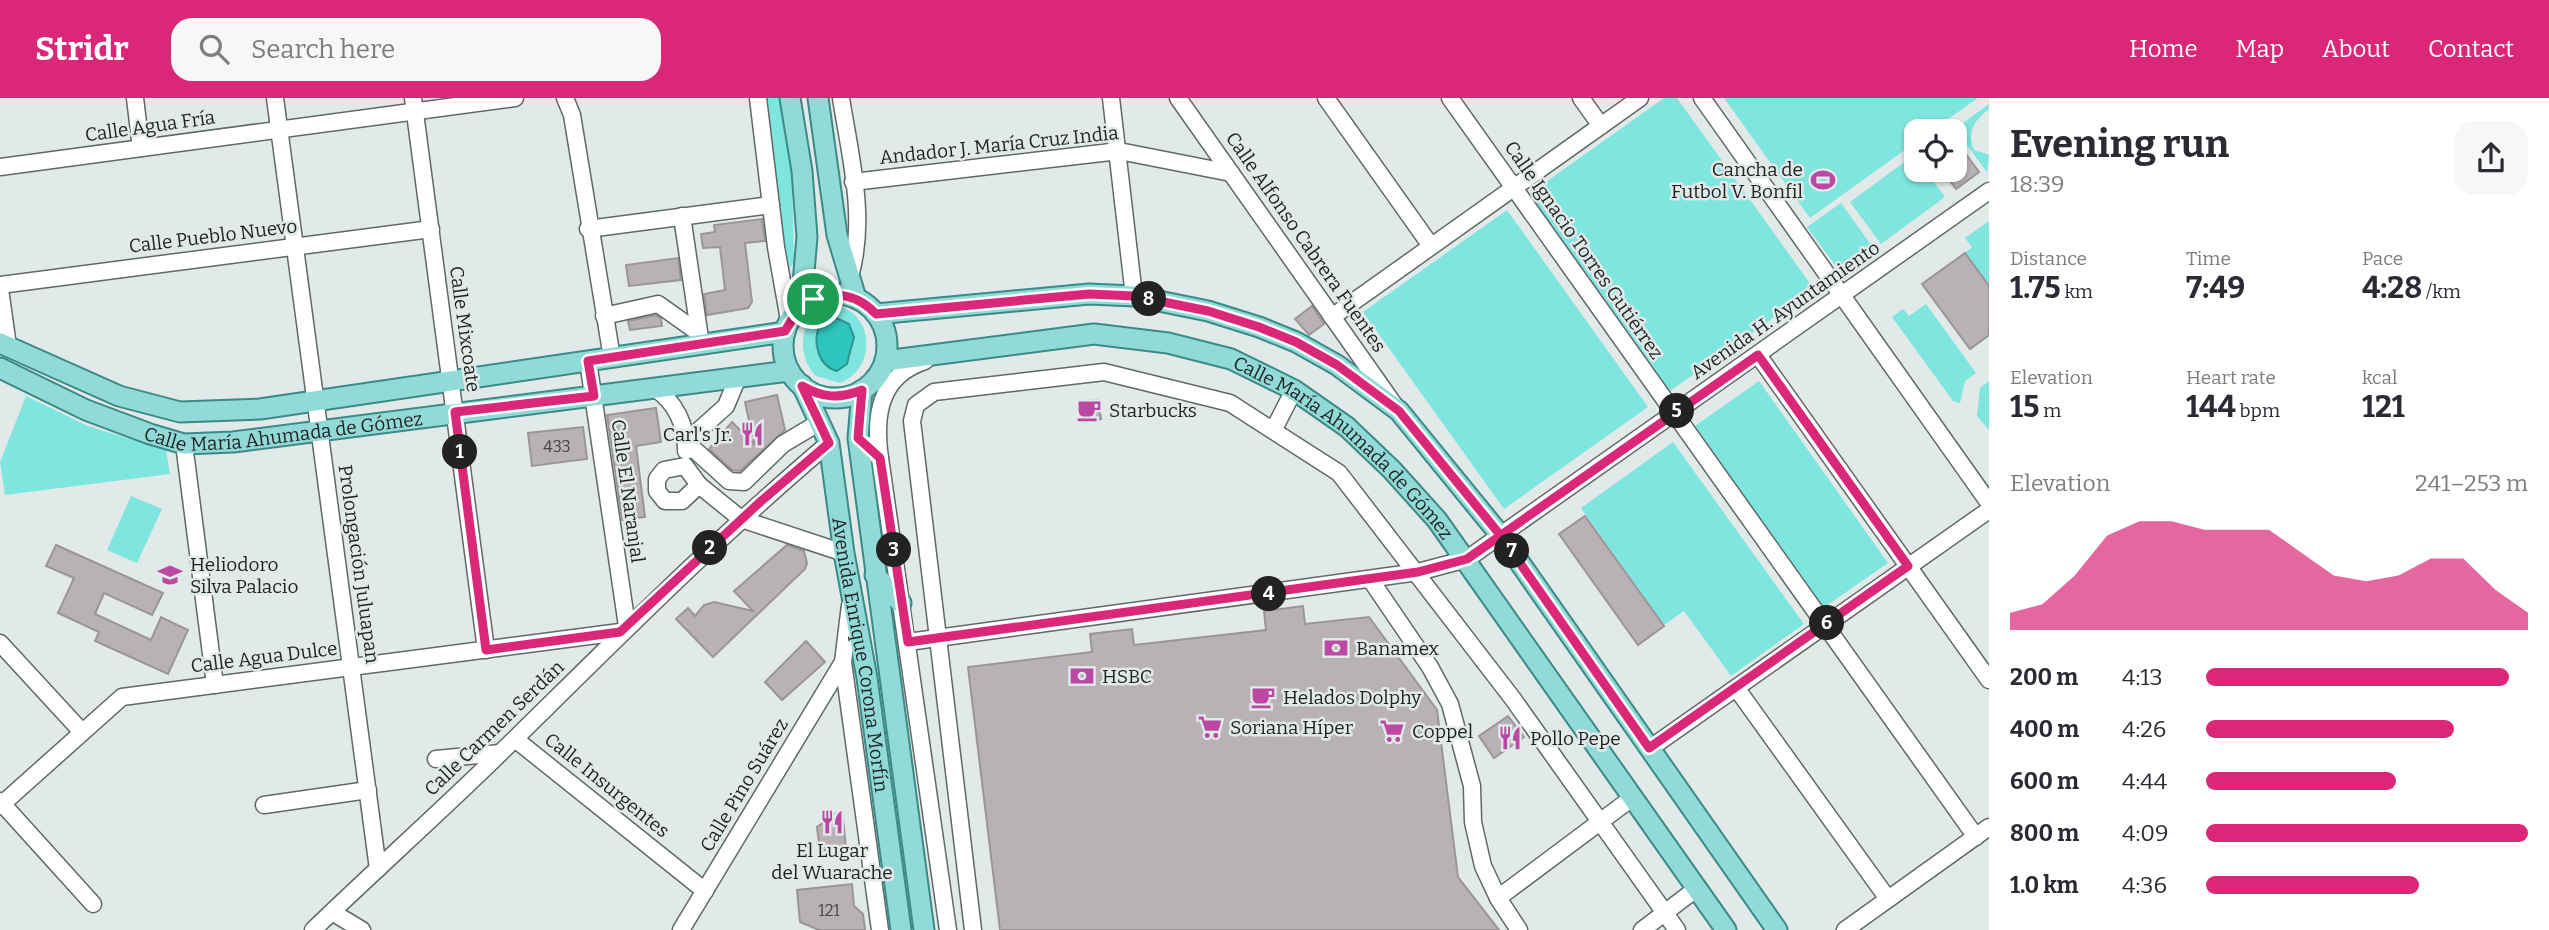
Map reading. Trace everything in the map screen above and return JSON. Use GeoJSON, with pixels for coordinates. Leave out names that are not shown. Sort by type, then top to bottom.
{"type":"FeatureCollection","features":[{"type":"Feature","properties":{"kind":"main road","name":"Avenida Enrique Corona Morfín"},"geometry":{"type":"LineString","coordinates":[[790,98],[802,171],[807,237],[784,358],[829,443],[844,553],[886,809],[901,930]]}},
{"type":"Feature","properties":{"kind":"main road"},"geometry":{"type":"LineString","coordinates":[[818,98],[837,234],[856,298]]}},
{"type":"Feature","properties":{"kind":"main road"},"geometry":{"type":"LineString","coordinates":[[791,319],[827,294],[856,298],[876,314],[884,329],[887,345],[885,361],[872,382],[847,396],[816,394],[796,378]]}},
{"type":"Feature","properties":{"kind":"main road"},"geometry":{"type":"LineString","coordinates":[[876,314],[1089,294],[1134,296],[1208,311],[1296,342],[1337,365],[1399,411],[1501,536],[1777,930]]}},
{"type":"Feature","properties":{"kind":"main road","name":"Calle María Ahumada de Gómez"},"geometry":{"type":"LineString","coordinates":[[4,344],[119,396],[180,412],[260,408],[316,401],[612,358],[791,319]]}},
{"type":"Feature","properties":{"kind":"main road","name":"Calle María Ahumada de Gómez"},"geometry":{"type":"LineString","coordinates":[[885,361],[1094,334],[1168,343],[1231,359],[1294,390],[1347,427],[1392,470],[1467,559],[1726,930]]}},
{"type":"Feature","properties":{"kind":"main road","name":"Calle María Ahumada de Gómez"},"geometry":{"type":"LineString","coordinates":[[0,369],[86,410],[184,444],[233,442],[738,377],[796,378]]}},
{"type":"Feature","properties":{"kind":"main road","name":"Avenida Enrique Corona Morfín"},"geometry":{"type":"LineString","coordinates":[[862,390],[858,438],[924,930]]}},
{"type":"Feature","properties":{"kind":"main road"},"geometry":{"type":"LineString","coordinates":[[875,575],[901,603]]}},
{"type":"Feature","properties":{"kind":"street"},"geometry":{"type":"LineString","coordinates":[[135,98],[141,148]]}},
{"type":"Feature","properties":{"kind":"street","name":"Prolongación Juluapan"},"geometry":{"type":"LineString","coordinates":[[275,98],[378,869]]}},
{"type":"Feature","properties":{"kind":"street","name":"Calle Agua Fría"},"geometry":{"type":"LineString","coordinates":[[0,167],[280,130],[414,105],[515,98]]}},
{"type":"Feature","properties":{"kind":"street"},"geometry":{"type":"LineString","coordinates":[[565,98],[572,116],[588,229],[612,358]]}},
{"type":"Feature","properties":{"kind":"street","name":"Avenida Enrique Corona Morfín"},"geometry":{"type":"LineString","coordinates":[[758,98],[771,205],[791,319]]}},
{"type":"Feature","properties":{"kind":"street"},"geometry":{"type":"LineString","coordinates":[[841,98],[859,247],[850,276]]}},
{"type":"Feature","properties":{"kind":"street"},"geometry":{"type":"LineString","coordinates":[[1111,98],[1134,296]]}},
{"type":"Feature","properties":{"kind":"street"},"geometry":{"type":"LineString","coordinates":[[1326,98],[1431,247]]}},
{"type":"Feature","properties":{"kind":"street","name":"Calle Ignacio Torres Gutiérrez"},"geometry":{"type":"LineString","coordinates":[[1450,98],[1825,625],[1983,832]]}},
{"type":"Feature","properties":{"kind":"street"},"geometry":{"type":"LineString","coordinates":[[1581,98],[1601,126]]}},
{"type":"Feature","properties":{"kind":"street"},"geometry":{"type":"LineString","coordinates":[[1332,317],[1640,98]]}},
{"type":"Feature","properties":{"kind":"street"},"geometry":{"type":"LineString","coordinates":[[1702,98],[1989,503]]}},
{"type":"Feature","properties":{"kind":"street","name":"Calle Alfonso Cabrera Fuentes"},"geometry":{"type":"LineString","coordinates":[[1182,99],[1399,411]]}},
{"type":"Feature","properties":{"kind":"street","name":"Calle Mixcoate"},"geometry":{"type":"LineString","coordinates":[[414,105],[486,650]]}},
{"type":"Feature","properties":{"kind":"street","name":"Andador J. María Cruz India"},"geometry":{"type":"LineString","coordinates":[[853,182],[1119,151],[1231,173]]}},
{"type":"Feature","properties":{"kind":"street","name":"Avenida H. Ayuntamiento"},"geometry":{"type":"LineString","coordinates":[[908,642],[1418,572],[1467,559],[1989,191]]}},
{"type":"Feature","properties":{"kind":"street"},"geometry":{"type":"LineString","coordinates":[[588,229],[771,205]]}},
{"type":"Feature","properties":{"kind":"street"},"geometry":{"type":"LineString","coordinates":[[682,216],[700,339]]}},
{"type":"Feature","properties":{"kind":"street","name":"Calle Pueblo Nuevo"},"geometry":{"type":"LineString","coordinates":[[0,287],[430,229]]}},
{"type":"Feature","properties":{"kind":"street"},"geometry":{"type":"LineString","coordinates":[[0,287],[4,344]]}},
{"type":"Feature","properties":{"kind":"street"},"geometry":{"type":"LineString","coordinates":[[604,316],[658,304],[700,339]]}},
{"type":"Feature","properties":{"kind":"street"},"geometry":{"type":"LineString","coordinates":[[948,930],[880,458],[878,413],[893,381],[905,368],[955,352]]}},
{"type":"Feature","properties":{"kind":"street"},"geometry":{"type":"LineString","coordinates":[[1758,355],[1989,680]]}},
{"type":"Feature","properties":{"kind":"street","name":"Calle El Naranjal"},"geometry":{"type":"LineString","coordinates":[[588,361],[623,629]]}},
{"type":"Feature","properties":{"kind":"street"},"geometry":{"type":"LineString","coordinates":[[973,930],[912,421],[916,405],[934,392],[1104,372],[1230,403],[1339,473],[1418,572],[1513,699],[1599,824],[1677,930]]}},
{"type":"Feature","properties":{"kind":"street"},"geometry":{"type":"LineString","coordinates":[[686,442],[726,405],[738,377]]}},
{"type":"Feature","properties":{"kind":"street"},"geometry":{"type":"LineString","coordinates":[[654,388],[670,398],[686,442],[685,466],[699,485],[741,519],[844,553]]}},
{"type":"Feature","properties":{"kind":"street"},"geometry":{"type":"LineString","coordinates":[[1274,429],[1294,390]]}},
{"type":"Feature","properties":{"kind":"street"},"geometry":{"type":"LineString","coordinates":[[686,442],[729,481],[737,484],[744,482],[783,444],[820,422]]}},
{"type":"Feature","properties":{"kind":"street"},"geometry":{"type":"LineString","coordinates":[[858,438],[880,458]]}},
{"type":"Feature","properties":{"kind":"street","name":"Calle Carmen Serdán"},"geometry":{"type":"LineString","coordinates":[[313,930],[515,739],[623,629],[741,519],[829,443]]}},
{"type":"Feature","properties":{"kind":"street"},"geometry":{"type":"LineString","coordinates":[[184,444],[215,685]]}},
{"type":"Feature","properties":{"kind":"street"},"geometry":{"type":"LineString","coordinates":[[770,457],[781,462],[789,477]]}},
{"type":"Feature","properties":{"kind":"street"},"geometry":{"type":"LineString","coordinates":[[685,466],[672,467],[660,474],[656,485],[660,496],[676,503],[691,495],[699,485]]}},
{"type":"Feature","properties":{"kind":"street"},"geometry":{"type":"LineString","coordinates":[[1649,748],[1737,689],[1989,510]]}},
{"type":"Feature","properties":{"kind":"street"},"geometry":{"type":"LineString","coordinates":[[1370,579],[1430,667],[1450,704],[1472,786],[1473,822],[1483,866],[1497,898],[1519,930]]}},
{"type":"Feature","properties":{"kind":"street"},"geometry":{"type":"LineString","coordinates":[[851,595],[843,662],[880,930]]}},
{"type":"Feature","properties":{"kind":"street","name":"Calle Agua Dulce"},"geometry":{"type":"LineString","coordinates":[[82,732],[122,696],[486,650],[623,629]]}},
{"type":"Feature","properties":{"kind":"street"},"geometry":{"type":"LineString","coordinates":[[0,643],[82,732],[1,803],[93,904]]}},
{"type":"Feature","properties":{"kind":"street","name":"Calle Pino Suárez"},"geometry":{"type":"LineString","coordinates":[[681,930],[843,662]]}},
{"type":"Feature","properties":{"kind":"street"},"geometry":{"type":"LineString","coordinates":[[1737,689],[1888,899]]}},
{"type":"Feature","properties":{"kind":"street","name":"Calle Insurgentes"},"geometry":{"type":"LineString","coordinates":[[515,739],[705,891]]}},
{"type":"Feature","properties":{"kind":"street"},"geometry":{"type":"LineString","coordinates":[[436,759],[500,753]]}},
{"type":"Feature","properties":{"kind":"street"},"geometry":{"type":"LineString","coordinates":[[264,806],[368,790]]}},
{"type":"Feature","properties":{"kind":"street"},"geometry":{"type":"LineString","coordinates":[[1497,898],[1632,798]]}},
{"type":"Feature","properties":{"kind":"street"},"geometry":{"type":"LineString","coordinates":[[1845,930],[1983,832]]}},
{"type":"Feature","properties":{"kind":"street"},"geometry":{"type":"LineString","coordinates":[[1642,930],[1696,889]]}},
{"type":"Feature","properties":{"kind":"street"},"geometry":{"type":"LineString","coordinates":[[331,912],[362,930]]}},
{"type":"Feature","properties":{"kind":"shaded area"},"geometry":{"type":"Polygon","coordinates":[[[767,98],[782,98],[792,168],[794,264],[785,270],[767,98]]]}},
{"type":"Feature","properties":{"kind":"shaded area"},"geometry":{"type":"Polygon","coordinates":[[[1664,98],[1677,98],[1814,289],[1670,391],[1529,194],[1664,98]]]}},
{"type":"Feature","properties":{"kind":"shaded area","name":"Cancha de Futbol V. Bonfil"},"geometry":{"type":"Polygon","coordinates":[[[1724,98],[1978,98],[1948,119],[1904,119],[1904,151],[1810,218],[1724,98]]]}},
{"type":"Feature","properties":{"kind":"shaded area"},"geometry":{"type":"Polygon","coordinates":[[[1989,104],[1989,109],[1975,123],[1971,133],[1974,150],[1989,155],[1987,172],[1967,145],[1967,120],[1989,104]]]}},
{"type":"Feature","properties":{"kind":"shaded area"},"geometry":{"type":"Polygon","coordinates":[[[1904,162],[1904,182],[1934,182],[1945,197],[1881,244],[1850,202],[1904,162]]]}},
{"type":"Feature","properties":{"kind":"shaded area"},"geometry":{"type":"Polygon","coordinates":[[[1841,203],[1874,249],[1841,273],[1807,227],[1841,203]]]}},
{"type":"Feature","properties":{"kind":"shaded area"},"geometry":{"type":"Polygon","coordinates":[[[1507,210],[1648,407],[1504,509],[1363,312],[1507,210]]]}},
{"type":"Feature","properties":{"kind":"shaded area"},"geometry":{"type":"Polygon","coordinates":[[[1989,221],[1989,286],[1965,253],[1972,247],[1965,238],[1989,221]]]}},
{"type":"Feature","properties":{"kind":"shaded area"},"geometry":{"type":"Polygon","coordinates":[[[1926,304],[1976,373],[1965,381],[1960,403],[1953,401],[1892,317],[1903,309],[1909,316],[1926,304]]]}},
{"type":"Feature","properties":{"kind":"shaded area"},"geometry":{"type":"Polygon","coordinates":[[[831,305],[845,309],[856,316],[863,327],[866,353],[853,375],[840,383],[816,376],[805,357],[803,347],[807,326],[820,310],[831,305]],[[823,321],[817,331],[850,359],[854,337],[823,321]]]}},
{"type":"Feature","properties":{"kind":"shaded area"},"geometry":{"type":"Polygon","coordinates":[[[832,316],[849,324],[854,337],[847,364],[837,371],[825,364],[817,345],[820,325],[832,316]]]}},
{"type":"Feature","properties":{"kind":"shaded area"},"geometry":{"type":"Polygon","coordinates":[[[1759,381],[1888,563],[1823,608],[1695,426],[1759,381]]]}},
{"type":"Feature","properties":{"kind":"shaded area"},"geometry":{"type":"Polygon","coordinates":[[[1989,381],[1989,430],[1977,416],[1980,388],[1989,381]]]}},
{"type":"Feature","properties":{"kind":"shaded area"},"geometry":{"type":"Polygon","coordinates":[[[26,396],[88,426],[166,450],[170,474],[5,495],[0,462],[26,396]]]}},
{"type":"Feature","properties":{"kind":"shaded area"},"geometry":{"type":"Polygon","coordinates":[[[1673,442],[1804,624],[1731,676],[1684,611],[1664,625],[1581,508],[1673,442]]]}},
{"type":"Feature","properties":{"kind":"shaded area"},"geometry":{"type":"Polygon","coordinates":[[[131,496],[162,509],[137,563],[107,550],[131,496]]]}},
{"type":"Feature","properties":{"kind":"building"},"geometry":{"type":"Polygon","coordinates":[[[1967,156],[1979,172],[1967,181],[1967,156]]]}},
{"type":"Feature","properties":{"kind":"building"},"geometry":{"type":"Polygon","coordinates":[[[1951,182],[1965,182],[1956,189],[1951,182]]]}},
{"type":"Feature","properties":{"kind":"building"},"geometry":{"type":"Polygon","coordinates":[[[762,219],[765,241],[745,243],[752,302],[748,308],[707,315],[704,294],[725,290],[720,247],[703,248],[701,234],[715,232],[714,225],[762,219]]]}},
{"type":"Feature","properties":{"kind":"building"},"geometry":{"type":"Polygon","coordinates":[[[1965,253],[1989,286],[1989,335],[1970,349],[1922,284],[1965,253]]]}},
{"type":"Feature","properties":{"kind":"building"},"geometry":{"type":"Polygon","coordinates":[[[678,258],[681,280],[629,286],[626,265],[678,258]]]}},
{"type":"Feature","properties":{"kind":"building"},"geometry":{"type":"Polygon","coordinates":[[[1312,306],[1324,324],[1309,335],[1295,319],[1312,306]]]}},
{"type":"Feature","properties":{"kind":"building"},"geometry":{"type":"Polygon","coordinates":[[[656,315],[661,319],[662,326],[630,330],[628,321],[656,315]]]}},
{"type":"Feature","properties":{"kind":"building","name":"Carl's Jr."},"geometry":{"type":"Polygon","coordinates":[[[777,395],[785,430],[740,471],[732,470],[709,449],[732,422],[754,444],[745,402],[777,395]]]}},
{"type":"Feature","properties":{"kind":"building","name":"Starbucks"},"geometry":{"type":"Polygon","coordinates":[[[1098,400],[1101,419],[1081,421],[1078,402],[1098,400]]]}},
{"type":"Feature","properties":{"kind":"building"},"geometry":{"type":"Polygon","coordinates":[[[656,408],[661,442],[636,446],[645,517],[622,520],[607,415],[656,408]]]}},
{"type":"Feature","properties":{"kind":"building"},"geometry":{"type":"Polygon","coordinates":[[[583,427],[587,459],[532,466],[528,433],[583,427]]]}},
{"type":"Feature","properties":{"kind":"building"},"geometry":{"type":"Polygon","coordinates":[[[1585,516],[1664,626],[1638,645],[1559,534],[1585,516]]]}},
{"type":"Feature","properties":{"kind":"building"},"geometry":{"type":"Polygon","coordinates":[[[56,545],[163,593],[152,615],[104,593],[95,614],[151,640],[161,617],[188,630],[168,674],[95,641],[99,632],[58,613],[74,578],[46,566],[56,545]]]}},
{"type":"Feature","properties":{"kind":"building"},"geometry":{"type":"Polygon","coordinates":[[[787,545],[804,551],[807,563],[805,569],[713,657],[676,619],[688,608],[695,616],[704,605],[714,602],[753,611],[734,591],[787,545]]]}},
{"type":"Feature","properties":{"kind":"building","name":"Soriana Híper"},"geometry":{"type":"Polygon","coordinates":[[[1303,606],[1305,624],[1369,617],[1437,710],[1458,877],[1499,930],[1000,930],[968,667],[1092,652],[1090,634],[1132,629],[1134,645],[1266,630],[1264,611],[1303,606]]]}},
{"type":"Feature","properties":{"kind":"building"},"geometry":{"type":"Polygon","coordinates":[[[806,641],[825,662],[782,700],[765,682],[806,641]]]}},
{"type":"Feature","properties":{"kind":"building"},"geometry":{"type":"Polygon","coordinates":[[[1508,716],[1524,737],[1494,758],[1479,736],[1508,716]]]}},
{"type":"Feature","properties":{"kind":"building"},"geometry":{"type":"Polygon","coordinates":[[[842,809],[846,848],[820,851],[817,827],[842,809]]]}},
{"type":"Feature","properties":{"kind":"building"},"geometry":{"type":"Polygon","coordinates":[[[852,884],[854,906],[863,914],[865,930],[819,930],[800,922],[797,890],[852,884]]]}},
{"type":"Feature","properties":{"kind":"place","name":"Cancha de Futbol V. Bonfil"},"geometry":{"type":"Point","coordinates":[1823,180]}},
{"type":"Feature","properties":{"kind":"place","name":"Starbucks"},"geometry":{"type":"Point","coordinates":[1089,410]}},
{"type":"Feature","properties":{"kind":"place","name":"Carl's Jr."},"geometry":{"type":"Point","coordinates":[752,434]}},
{"type":"Feature","properties":{"kind":"place","name":"Heliodoro Silva Palacio"},"geometry":{"type":"Point","coordinates":[170,575]}},
{"type":"Feature","properties":{"kind":"place","name":"Banamex"},"geometry":{"type":"Point","coordinates":[1336,648]}},
{"type":"Feature","properties":{"kind":"place","name":"HSBC"},"geometry":{"type":"Point","coordinates":[1082,676]}},
{"type":"Feature","properties":{"kind":"place","name":"Helados Dolphy"},"geometry":{"type":"Point","coordinates":[1263,697]}},
{"type":"Feature","properties":{"kind":"place","name":"Soriana Híper"},"geometry":{"type":"Point","coordinates":[1210,727]}},
{"type":"Feature","properties":{"kind":"place","name":"Coppel"},"geometry":{"type":"Point","coordinates":[1392,731]}},
{"type":"Feature","properties":{"kind":"place","name":"Pollo Pepe"},"geometry":{"type":"Point","coordinates":[1510,738]}},
{"type":"Feature","properties":{"kind":"place","name":"El Lugar del Wuarache"},"geometry":{"type":"Point","coordinates":[832,822]}},
{"type":"Feature","properties":{"kind":"route"},"geometry":{"type":"LineString","coordinates":[[813,299],[800,307],[789,320],[785,331],[588,361],[594,396],[455,412],[486,650],[620,632],[759,503],[829,443],[802,386],[816,394],[831,397],[847,396],[862,390],[858,438],[880,458],[908,642],[1418,572],[1467,559],[1501,536],[1674,413],[1758,355],[1908,566],[1737,689],[1649,748],[1501,536],[1399,411],[1337,365],[1296,342],[1208,311],[1134,296],[1089,294],[876,314],[856,298],[842,294],[827,294],[813,299]]}}]}
